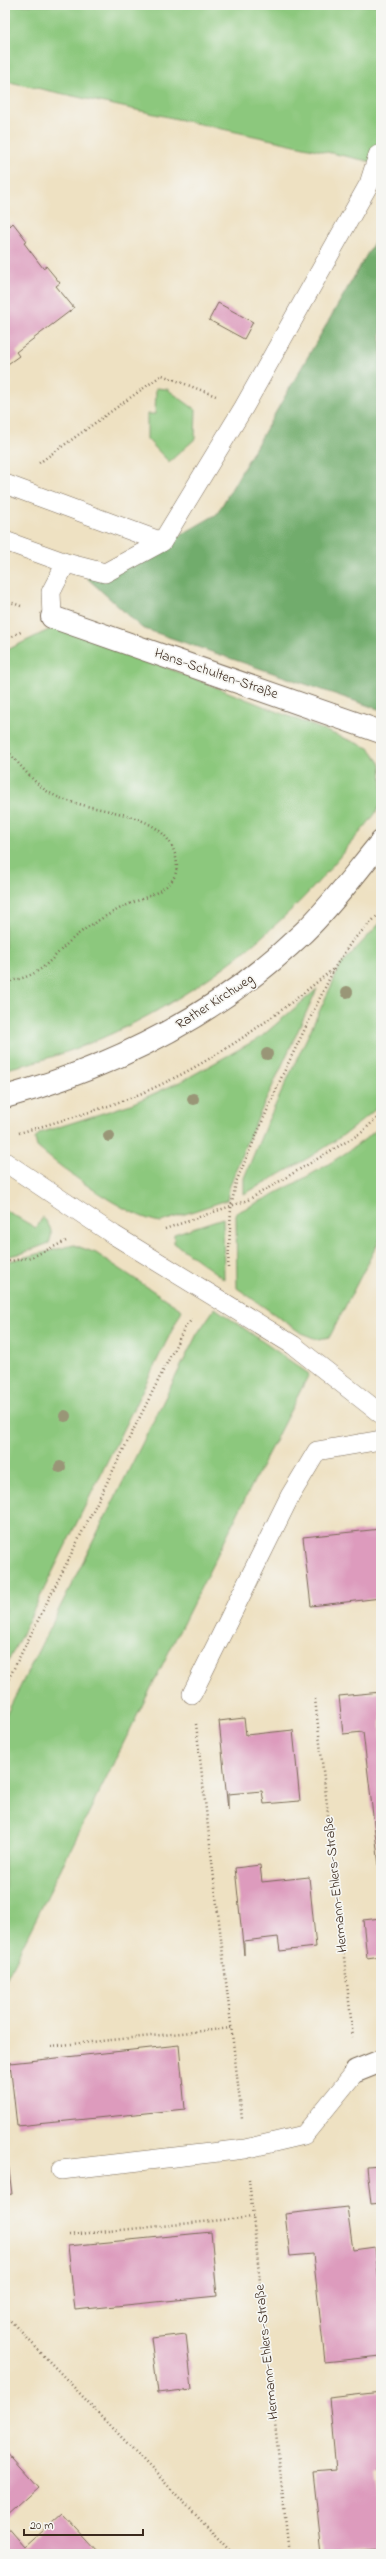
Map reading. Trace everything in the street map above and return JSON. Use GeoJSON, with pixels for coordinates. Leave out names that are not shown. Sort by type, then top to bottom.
{"type":"FeatureCollection","features":[{"type":"Feature","properties":{"kind":"main road","name":"Hans-Schulten-Straße"},"geometry":{"type":"LineString","coordinates":[[52,616],[381,732]]}},
{"type":"Feature","properties":{"kind":"main road","name":"Rather Kirchweg"},"geometry":{"type":"LineString","coordinates":[[5,1097],[49,1084],[117,1058],[191,1020],[223,999],[259,973],[305,931],[340,893],[381,842]]}},
{"type":"Feature","properties":{"kind":"main road"},"geometry":{"type":"LineString","coordinates":[[356,2071],[381,2061]]}},
{"type":"Feature","properties":{"kind":"lane"},"geometry":{"type":"LineString","coordinates":[[5,541],[66,563],[105,573],[162,542],[244,407],[369,184],[378,155]]}},
{"type":"Feature","properties":{"kind":"lane"},"geometry":{"type":"LineString","coordinates":[[5,484],[162,542]]}},
{"type":"Feature","properties":{"kind":"lane"},"geometry":{"type":"LineString","coordinates":[[52,616],[51,592],[66,563]]}},
{"type":"Feature","properties":{"kind":"lane"},"geometry":{"type":"LineString","coordinates":[[5,1162],[114,1235],[292,1345],[381,1414]]}},
{"type":"Feature","properties":{"kind":"lane"},"geometry":{"type":"LineString","coordinates":[[192,1694],[290,1496],[317,1451],[381,1440]]}},
{"type":"Feature","properties":{"kind":"lane"},"geometry":{"type":"LineString","coordinates":[[61,2170],[245,2149],[304,2135],[356,2071]]}},
{"type":"Feature","properties":{"kind":"path"},"geometry":{"type":"LineString","coordinates":[[35,465],[162,375],[244,407]]}},
{"type":"Feature","properties":{"kind":"path"},"geometry":{"type":"LineString","coordinates":[[5,748],[48,793],[61,799],[142,821],[155,827],[166,835],[178,863],[176,874],[162,890],[118,909],[80,933],[49,964],[36,974],[22,980],[5,982]]}},
{"type":"Feature","properties":{"kind":"path"},"geometry":{"type":"LineString","coordinates":[[5,1686],[184,1329],[228,1281],[231,1208],[236,1182],[282,1074],[335,967],[352,941],[381,912]]}},
{"type":"Feature","properties":{"kind":"path"},"geometry":{"type":"LineString","coordinates":[[5,1262],[38,1255],[67,1241],[167,1229],[231,1208],[248,1200],[361,1133],[381,1114]]}},
{"type":"Feature","properties":{"kind":"path","name":"Hermann-Ehlers-Straße"},"geometry":{"type":"LineString","coordinates":[[192,1694],[232,2028],[289,2554]]}},
{"type":"Feature","properties":{"kind":"path","name":"Hermann-Ehlers-Straße"},"geometry":{"type":"LineString","coordinates":[[315,1699],[356,2071]]}},
{"type":"Feature","properties":{"kind":"path"},"geometry":{"type":"LineString","coordinates":[[52,2046],[232,2028]]}},
{"type":"Feature","properties":{"kind":"path"},"geometry":{"type":"LineString","coordinates":[[69,2235],[253,2216]]}},
{"type":"Feature","properties":{"kind":"path"},"geometry":{"type":"LineString","coordinates":[[5,2315],[233,2554]]}},
{"type":"Feature","properties":{"kind":"green space"},"geometry":{"type":"Polygon","coordinates":[[[5,5],[381,5],[381,164],[5,81],[5,5]]]}},
{"type":"Feature","properties":{"kind":"green space"},"geometry":{"type":"Polygon","coordinates":[[[381,230],[381,710],[142,628],[87,578],[115,573],[217,514],[381,230]]]}},
{"type":"Feature","properties":{"kind":"green space"},"geometry":{"type":"Polygon","coordinates":[[[156,388],[167,389],[196,410],[195,439],[169,462],[147,439],[147,414],[155,414],[156,388]]]}},
{"type":"Feature","properties":{"kind":"green space"},"geometry":{"type":"Polygon","coordinates":[[[59,625],[369,748],[381,765],[381,802],[369,822],[313,888],[276,924],[236,958],[193,988],[148,1015],[101,1038],[53,1056],[5,1069],[5,651],[59,625]]]}},
{"type":"Feature","properties":{"kind":"green space"},"geometry":{"type":"Polygon","coordinates":[[[381,922],[381,1104],[366,1118],[316,1154],[244,1194],[244,1178],[266,1125],[341,965],[381,922]]]}},
{"type":"Feature","properties":{"kind":"green space"},"geometry":{"type":"Polygon","coordinates":[[[317,989],[245,1146],[229,1188],[227,1200],[161,1222],[147,1219],[114,1203],[96,1192],[37,1147],[35,1139],[40,1133],[131,1104],[184,1080],[261,1037],[317,989]]]}},
{"type":"Feature","properties":{"kind":"green space"},"geometry":{"type":"Polygon","coordinates":[[[381,1126],[381,1237],[329,1338],[319,1340],[301,1333],[237,1288],[236,1213],[312,1174],[348,1151],[381,1126]]]}},
{"type":"Feature","properties":{"kind":"green space"},"geometry":{"type":"Polygon","coordinates":[[[5,1210],[36,1228],[43,1217],[48,1223],[51,1232],[49,1243],[23,1253],[5,1257],[5,1210]]]}},
{"type":"Feature","properties":{"kind":"green space"},"geometry":{"type":"Polygon","coordinates":[[[223,1218],[224,1279],[174,1243],[174,1234],[223,1218]]]}},
{"type":"Feature","properties":{"kind":"green space"},"geometry":{"type":"Polygon","coordinates":[[[74,1245],[96,1253],[182,1310],[5,1668],[5,1262],[74,1245]]]}},
{"type":"Feature","properties":{"kind":"green space"},"geometry":{"type":"Polygon","coordinates":[[[215,1308],[309,1374],[255,1479],[5,1981],[5,1717],[197,1334],[215,1308]]]}},
{"type":"Feature","properties":{"kind":"building"},"geometry":{"type":"Polygon","coordinates":[[[5,219],[10,226],[13,223],[27,241],[24,243],[43,268],[46,266],[60,283],[56,286],[74,308],[16,352],[19,356],[5,366],[5,219]]]}},
{"type":"Feature","properties":{"kind":"building"},"geometry":{"type":"Polygon","coordinates":[[[218,303],[253,322],[244,339],[209,320],[218,303]]]}},
{"type":"Feature","properties":{"kind":"building"},"geometry":{"type":"Polygon","coordinates":[[[381,1529],[381,1598],[311,1606],[303,1537],[381,1529]]]}},
{"type":"Feature","properties":{"kind":"building"},"geometry":{"type":"Polygon","coordinates":[[[381,1692],[380,1874],[363,1732],[343,1734],[339,1696],[381,1692]]]}},
{"type":"Feature","properties":{"kind":"building"},"geometry":{"type":"Polygon","coordinates":[[[244,1718],[246,1735],[293,1730],[300,1801],[264,1804],[262,1791],[228,1794],[228,1810],[219,1721],[244,1718]]]}},
{"type":"Feature","properties":{"kind":"building"},"geometry":{"type":"Polygon","coordinates":[[[260,1865],[262,1882],[309,1877],[316,1947],[280,1951],[278,1937],[244,1941],[244,1955],[235,1868],[260,1865]]]}},
{"type":"Feature","properties":{"kind":"building"},"geometry":{"type":"Polygon","coordinates":[[[381,1918],[381,1956],[367,1958],[363,1920],[381,1918]]]}},
{"type":"Feature","properties":{"kind":"building"},"geometry":{"type":"Polygon","coordinates":[[[179,2045],[185,2109],[17,2126],[10,2063],[179,2045]]]}},
{"type":"Feature","properties":{"kind":"building"},"geometry":{"type":"Polygon","coordinates":[[[5,2139],[12,2194],[5,2195],[5,2139]]]}},
{"type":"Feature","properties":{"kind":"building"},"geometry":{"type":"Polygon","coordinates":[[[381,2166],[381,2203],[371,2204],[367,2167],[381,2166]]]}},
{"type":"Feature","properties":{"kind":"building"},"geometry":{"type":"Polygon","coordinates":[[[347,2207],[353,2250],[375,2247],[381,2301],[381,2356],[325,2362],[313,2254],[290,2256],[285,2214],[347,2207]]]}},
{"type":"Feature","properties":{"kind":"building"},"geometry":{"type":"Polygon","coordinates":[[[211,2232],[217,2296],[75,2310],[68,2246],[211,2232]]]}},
{"type":"Feature","properties":{"kind":"building"},"geometry":{"type":"Polygon","coordinates":[[[186,2334],[192,2389],[158,2393],[151,2338],[186,2334]]]}},
{"type":"Feature","properties":{"kind":"building"},"geometry":{"type":"Polygon","coordinates":[[[381,2392],[381,2465],[375,2467],[381,2508],[381,2550],[322,2554],[313,2472],[336,2470],[329,2398],[381,2392]]]}},
{"type":"Feature","properties":{"kind":"building"},"geometry":{"type":"Polygon","coordinates":[[[5,2450],[38,2487],[5,2517],[5,2450]]]}},
{"type":"Feature","properties":{"kind":"building"},"geometry":{"type":"Polygon","coordinates":[[[62,2513],[100,2554],[5,2554],[5,2525],[24,2547],[62,2513]]]}}]}
